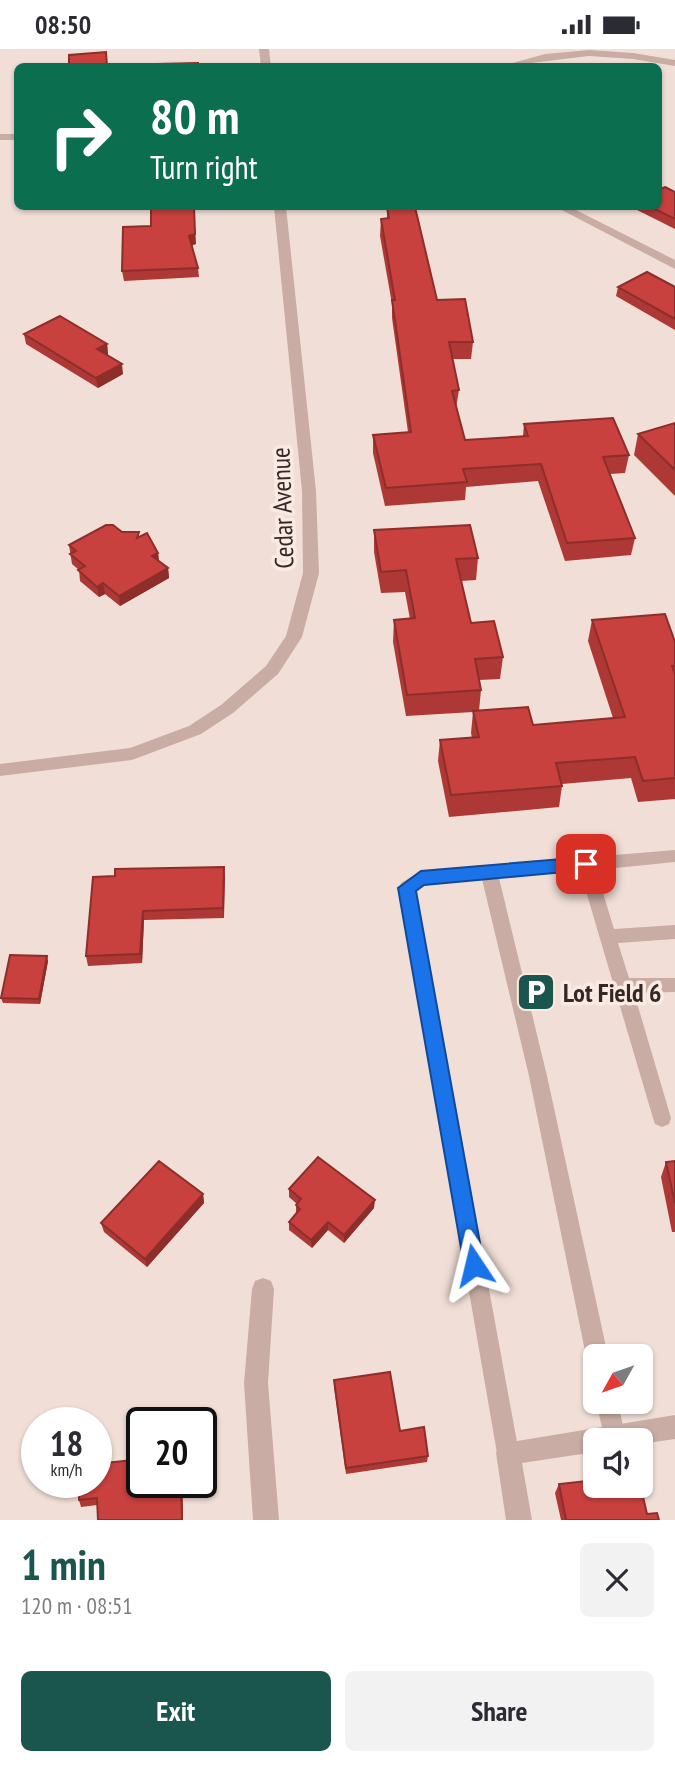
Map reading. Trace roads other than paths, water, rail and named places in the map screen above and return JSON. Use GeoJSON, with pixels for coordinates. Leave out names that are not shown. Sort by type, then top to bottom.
{"type":"FeatureCollection","features":[{"type":"Feature","properties":{"kind":"street"},"geometry":{"type":"LineString","coordinates":[[524,63],[570,54],[631,56],[675,63]]}},
{"type":"Feature","properties":{"kind":"street","name":"Cedar Avenue"},"geometry":{"type":"LineString","coordinates":[[0,769],[132,754],[195,730],[228,709],[272,670],[294,637],[311,573],[309,491],[280,210]]}},
{"type":"Feature","properties":{"kind":"street"},"geometry":{"type":"LineString","coordinates":[[568,210],[675,265]]}},
{"type":"Feature","properties":{"kind":"street"},"geometry":{"type":"LineString","coordinates":[[263,1289],[257,1383],[267,1520]]}},
{"type":"Feature","properties":{"kind":"street"},"geometry":{"type":"LineString","coordinates":[[653,1430],[675,1427]]}},
{"type":"Feature","properties":{"kind":"street"},"geometry":{"type":"LineString","coordinates":[[519,1520],[508,1453],[583,1441]]}},
{"type":"Feature","properties":{"kind":"lane"},"geometry":{"type":"LineString","coordinates":[[508,1453],[407,888],[421,878],[675,856]]}},
{"type":"Feature","properties":{"kind":"lane"},"geometry":{"type":"LineString","coordinates":[[586,864],[662,1118]]}},
{"type":"Feature","properties":{"kind":"lane"},"geometry":{"type":"LineString","coordinates":[[489,872],[538,1076],[594,1344]]}},
{"type":"Feature","properties":{"kind":"lane"},"geometry":{"type":"LineString","coordinates":[[608,937],[675,932]]}},
{"type":"Feature","properties":{"kind":"lane"},"geometry":{"type":"LineString","coordinates":[[623,986],[675,985]]}},
{"type":"Feature","properties":{"kind":"place","name":"Lot Field 6"},"geometry":{"type":"Point","coordinates":[536,992]}}]}
